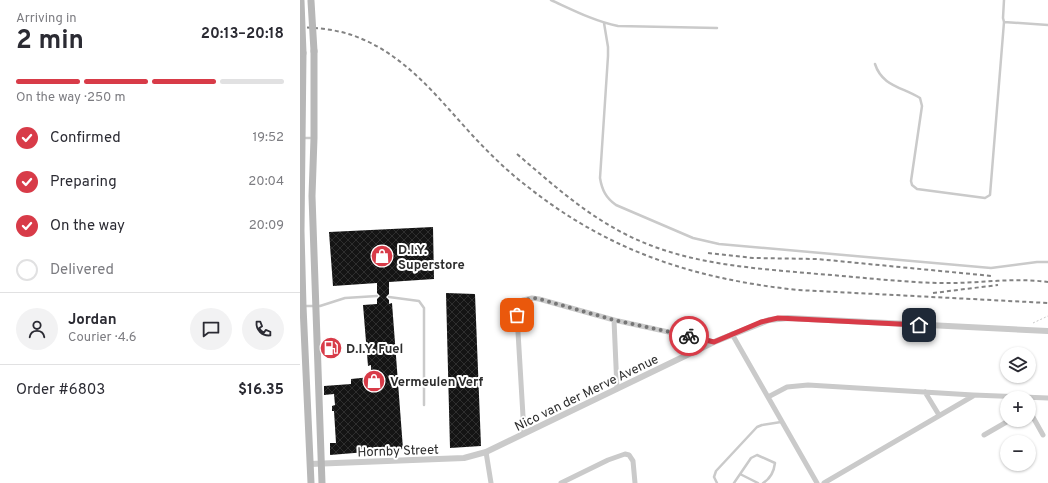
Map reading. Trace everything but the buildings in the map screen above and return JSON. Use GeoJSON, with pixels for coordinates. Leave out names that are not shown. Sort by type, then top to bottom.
{"type":"FeatureCollection","features":[{"type":"Feature","properties":{"kind":"main road"},"geometry":{"type":"LineString","coordinates":[[311,0],[314,51],[312,196],[322,483]]}},
{"type":"Feature","properties":{"kind":"main road"},"geometry":{"type":"LineString","coordinates":[[301,1],[303,53],[301,138],[301,305],[311,483]]}},
{"type":"Feature","properties":{"kind":"street"},"geometry":{"type":"LineString","coordinates":[[524,433],[517,311],[520,304],[527,299],[539,299],[614,320],[714,342]]}},
{"type":"Feature","properties":{"kind":"street","name":"Nico van der Merve Avenue"},"geometry":{"type":"LineString","coordinates":[[486,452],[714,342],[768,320],[788,318],[1048,331]]}},
{"type":"Feature","properties":{"kind":"street"},"geometry":{"type":"LineString","coordinates":[[614,320],[618,389]]}},
{"type":"Feature","properties":{"kind":"street"},"geometry":{"type":"LineString","coordinates":[[732,334],[817,483]]}},
{"type":"Feature","properties":{"kind":"street"},"geometry":{"type":"LineString","coordinates":[[768,397],[782,389],[794,385],[1000,397]]}},
{"type":"Feature","properties":{"kind":"street"},"geometry":{"type":"LineString","coordinates":[[925,392],[939,415]]}},
{"type":"Feature","properties":{"kind":"street"},"geometry":{"type":"LineString","coordinates":[[824,483],[974,396]]}},
{"type":"Feature","properties":{"kind":"street"},"geometry":{"type":"LineString","coordinates":[[1036,398],[1048,398]]}},
{"type":"Feature","properties":{"kind":"street"},"geometry":{"type":"LineString","coordinates":[[1036,422],[1043,435]]}},
{"type":"Feature","properties":{"kind":"street"},"geometry":{"type":"LineString","coordinates":[[984,435],[1000,426]]}},
{"type":"Feature","properties":{"kind":"street","name":"Hornby Street"},"geometry":{"type":"LineString","coordinates":[[310,464],[464,458],[486,452]]}},
{"type":"Feature","properties":{"kind":"street"},"geometry":{"type":"LineString","coordinates":[[486,452],[491,483]]}},
{"type":"Feature","properties":{"kind":"street"},"geometry":{"type":"LineString","coordinates":[[562,483],[608,460],[625,454],[629,455],[633,461],[635,483]]}},
{"type":"Feature","properties":{"kind":"lane"},"geometry":{"type":"LineString","coordinates":[[551,0],[587,17],[618,26],[717,28]]}},
{"type":"Feature","properties":{"kind":"lane"},"geometry":{"type":"LineString","coordinates":[[875,64],[877,71],[882,78],[920,98],[922,106],[911,181],[912,185],[917,188],[985,198],[990,195],[1004,22],[1004,0]]}},
{"type":"Feature","properties":{"kind":"lane"},"geometry":{"type":"LineString","coordinates":[[1004,22],[1048,25]]}},
{"type":"Feature","properties":{"kind":"lane"},"geometry":{"type":"LineString","coordinates":[[604,23],[608,56],[600,178],[604,194],[616,205],[689,237],[719,244],[991,268],[1048,262]]}},
{"type":"Feature","properties":{"kind":"lane"},"geometry":{"type":"LineString","coordinates":[[301,138],[314,138]]}},
{"type":"Feature","properties":{"kind":"lane"},"geometry":{"type":"LineString","coordinates":[[302,195],[312,196]]}},
{"type":"Feature","properties":{"kind":"lane"},"geometry":{"type":"LineString","coordinates":[[301,305],[316,307],[345,298],[377,296]]}},
{"type":"Feature","properties":{"kind":"lane"},"geometry":{"type":"LineString","coordinates":[[389,297],[419,301],[424,308],[424,405]]}},
{"type":"Feature","properties":{"kind":"lane"},"geometry":{"type":"LineString","coordinates":[[717,483],[714,477],[716,471],[757,427],[782,421]]}},
{"type":"Feature","properties":{"kind":"lane"},"geometry":{"type":"LineString","coordinates":[[734,483],[753,456],[773,462],[775,465],[768,480],[763,483]]}},
{"type":"Feature","properties":{"kind":"lane"},"geometry":{"type":"LineString","coordinates":[[740,474],[758,483]]}},
{"type":"Feature","properties":{"kind":"path"},"geometry":{"type":"LineString","coordinates":[[1034,323],[1048,316]]}},
{"type":"Feature","properties":{"kind":"railway"},"geometry":{"type":"LineString","coordinates":[[300,27],[347,33],[379,47],[394,57],[422,81],[473,136],[513,175],[528,187],[559,210],[590,229],[655,259],[689,270],[724,278],[798,290],[1048,303]]}},
{"type":"Feature","properties":{"kind":"railway"},"geometry":{"type":"LineString","coordinates":[[517,154],[569,198],[612,227],[650,245],[697,259],[721,264],[769,270],[909,282],[953,283],[1007,280],[1048,282]]}},
{"type":"Feature","properties":{"kind":"railway"},"geometry":{"type":"LineString","coordinates":[[708,253],[753,258],[817,259],[992,276]]}},
{"type":"Feature","properties":{"kind":"railway"},"geometry":{"type":"LineString","coordinates":[[933,293],[998,285]]}},
{"type":"Feature","properties":{"kind":"way so far"},"geometry":{"type":"LineString","coordinates":[[517,315],[518,308],[523,300],[536,298],[614,320],[689,336]]}},
{"type":"Feature","properties":{"kind":"place","name":"D.I.Y. Superstore"},"geometry":{"type":"Point","coordinates":[382,256]}},
{"type":"Feature","properties":{"kind":"place","name":"D.I.Y. Fuel"},"geometry":{"type":"Point","coordinates":[331,348]}},
{"type":"Feature","properties":{"kind":"place","name":"Vermeulen Verf"},"geometry":{"type":"Point","coordinates":[374,381]}},
{"type":"Feature","properties":{"kind":"route"},"geometry":{"type":"LineString","coordinates":[[689,336],[714,342],[761,322],[778,318],[919,325]]}}]}
